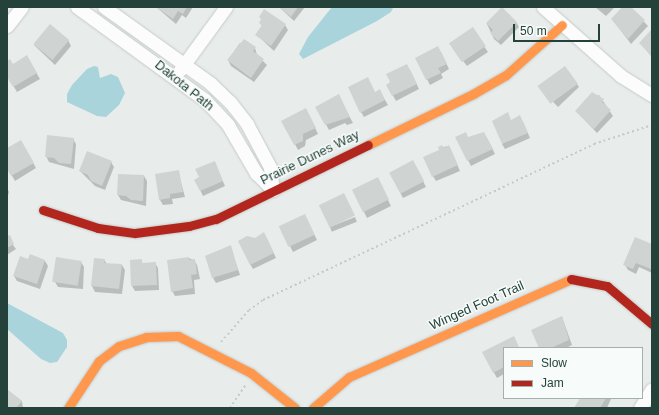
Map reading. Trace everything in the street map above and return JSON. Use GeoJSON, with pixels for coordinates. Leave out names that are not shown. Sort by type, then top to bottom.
{"type":"FeatureCollection","features":[{"type":"Feature","properties":{"kind":"street"},"geometry":{"type":"LineString","coordinates":[[7,26],[22,7]]}},
{"type":"Feature","properties":{"kind":"street","name":"Dakota Path"},"geometry":{"type":"LineString","coordinates":[[77,7],[175,76],[205,100],[228,125],[256,173],[273,190]]}},
{"type":"Feature","properties":{"kind":"street","name":"Dakota Path"},"geometry":{"type":"LineString","coordinates":[[104,7],[210,83],[247,124],[270,167],[273,190]]}},
{"type":"Feature","properties":{"kind":"street"},"geometry":{"type":"LineString","coordinates":[[175,76],[226,7]]}},
{"type":"Feature","properties":{"kind":"street"},"geometry":{"type":"LineString","coordinates":[[543,7],[621,76],[652,96]]}},
{"type":"Feature","properties":{"kind":"street","name":"Prairie Dunes Way"},"geometry":{"type":"LineString","coordinates":[[43,210],[98,228],[135,233],[189,226],[216,219],[473,94],[506,75],[562,25]]}},
{"type":"Feature","properties":{"kind":"street","name":"Winged Foot Trail"},"geometry":{"type":"LineString","coordinates":[[313,408],[349,377],[571,278],[607,286],[652,324]]}},
{"type":"Feature","properties":{"kind":"street"},"geometry":{"type":"LineString","coordinates":[[68,408],[99,361],[119,346],[146,337],[178,336],[212,352],[253,375],[295,408]]}},
{"type":"Feature","properties":{"kind":"street"},"geometry":{"type":"LineString","coordinates":[[640,408],[652,389]]}},
{"type":"Feature","properties":{"kind":"path"},"geometry":{"type":"LineString","coordinates":[[212,352],[249,310],[263,300],[594,144],[652,124]]}},
{"type":"Feature","properties":{"kind":"path"},"geometry":{"type":"LineString","coordinates":[[230,408],[253,375]]}},
{"type":"Feature","properties":{"kind":"water"},"geometry":{"type":"Polygon","coordinates":[[[332,7],[393,8],[391,12],[377,21],[303,59],[299,54],[308,37],[332,7]]]}},
{"type":"Feature","properties":{"kind":"water"},"geometry":{"type":"Polygon","coordinates":[[[94,66],[98,67],[100,78],[111,74],[118,77],[125,93],[119,105],[106,117],[97,116],[67,102],[67,94],[72,85],[87,69],[94,66]]]}},
{"type":"Feature","properties":{"kind":"water"},"geometry":{"type":"Polygon","coordinates":[[[7,303],[63,333],[67,340],[67,347],[57,362],[50,363],[41,359],[7,329],[7,303]]]}},
{"type":"Feature","properties":{"kind":"building"},"geometry":{"type":"Polygon","coordinates":[[[156,7],[187,7],[183,14],[178,11],[173,19],[156,7]]]}},
{"type":"Feature","properties":{"kind":"building"},"geometry":{"type":"Polygon","coordinates":[[[279,7],[298,7],[291,17],[279,7]]]}},
{"type":"Feature","properties":{"kind":"building"},"geometry":{"type":"Polygon","coordinates":[[[502,7],[517,22],[498,41],[490,33],[493,30],[486,23],[502,7]]]}},
{"type":"Feature","properties":{"kind":"building"},"geometry":{"type":"Polygon","coordinates":[[[622,7],[631,7],[645,20],[628,39],[611,19],[622,7]]]}},
{"type":"Feature","properties":{"kind":"building"},"geometry":{"type":"Polygon","coordinates":[[[264,9],[286,24],[271,46],[255,35],[262,25],[259,23],[261,19],[259,17],[264,9]]]}},
{"type":"Feature","properties":{"kind":"building"},"geometry":{"type":"Polygon","coordinates":[[[50,24],[69,40],[52,60],[33,44],[50,24]]]}},
{"type":"Feature","properties":{"kind":"building"},"geometry":{"type":"Polygon","coordinates":[[[473,27],[486,46],[462,62],[449,43],[473,27]]]}},
{"type":"Feature","properties":{"kind":"building"},"geometry":{"type":"Polygon","coordinates":[[[652,29],[652,56],[639,43],[652,29]]]}},
{"type":"Feature","properties":{"kind":"building"},"geometry":{"type":"Polygon","coordinates":[[[244,39],[256,47],[253,51],[264,59],[251,78],[227,60],[244,39]]]}},
{"type":"Feature","properties":{"kind":"building"},"geometry":{"type":"Polygon","coordinates":[[[438,46],[447,64],[438,68],[441,73],[426,80],[415,58],[438,46]]]}},
{"type":"Feature","properties":{"kind":"building"},"geometry":{"type":"Polygon","coordinates":[[[27,55],[37,73],[13,87],[7,77],[7,61],[10,59],[13,64],[27,55]]]}},
{"type":"Feature","properties":{"kind":"building"},"geometry":{"type":"Polygon","coordinates":[[[407,64],[417,84],[392,96],[386,85],[390,82],[386,74],[407,64]]]}},
{"type":"Feature","properties":{"kind":"building"},"geometry":{"type":"Polygon","coordinates":[[[565,66],[578,84],[550,104],[537,86],[565,66]]]}},
{"type":"Feature","properties":{"kind":"building"},"geometry":{"type":"Polygon","coordinates":[[[368,77],[375,92],[380,89],[385,100],[360,113],[348,87],[368,77]]]}},
{"type":"Feature","properties":{"kind":"building"},"geometry":{"type":"Polygon","coordinates":[[[592,92],[604,99],[602,102],[611,110],[594,129],[575,111],[592,92]]]}},
{"type":"Feature","properties":{"kind":"building"},"geometry":{"type":"Polygon","coordinates":[[[339,94],[350,117],[325,125],[315,107],[339,94]]]}},
{"type":"Feature","properties":{"kind":"building"},"geometry":{"type":"Polygon","coordinates":[[[306,108],[316,128],[303,134],[303,141],[294,145],[281,121],[306,108]]]}},
{"type":"Feature","properties":{"kind":"building"},"geometry":{"type":"Polygon","coordinates":[[[508,112],[511,120],[520,115],[528,133],[502,144],[492,121],[508,112]]]}},
{"type":"Feature","properties":{"kind":"building"},"geometry":{"type":"Polygon","coordinates":[[[466,132],[468,137],[484,132],[493,149],[467,161],[455,137],[466,132]]]}},
{"type":"Feature","properties":{"kind":"building"},"geometry":{"type":"Polygon","coordinates":[[[47,135],[74,138],[71,164],[59,163],[54,158],[45,157],[47,135]]]}},
{"type":"Feature","properties":{"kind":"building"},"geometry":{"type":"Polygon","coordinates":[[[21,140],[34,163],[11,176],[7,169],[7,148],[21,140]]]}},
{"type":"Feature","properties":{"kind":"building"},"geometry":{"type":"Polygon","coordinates":[[[442,145],[444,148],[449,145],[458,165],[432,177],[423,157],[439,150],[438,147],[442,145]]]}},
{"type":"Feature","properties":{"kind":"building"},"geometry":{"type":"Polygon","coordinates":[[[87,151],[112,161],[102,186],[91,181],[88,175],[79,171],[87,151]]]}},
{"type":"Feature","properties":{"kind":"building"},"geometry":{"type":"Polygon","coordinates":[[[413,160],[424,181],[400,194],[389,173],[413,160]]]}},
{"type":"Feature","properties":{"kind":"building"},"geometry":{"type":"Polygon","coordinates":[[[215,161],[223,181],[200,191],[194,180],[199,177],[195,169],[215,161]]]}},
{"type":"Feature","properties":{"kind":"building"},"geometry":{"type":"Polygon","coordinates":[[[179,170],[183,192],[170,194],[170,198],[159,200],[155,174],[179,170]]]}},
{"type":"Feature","properties":{"kind":"building"},"geometry":{"type":"Polygon","coordinates":[[[118,174],[144,175],[143,201],[131,200],[126,196],[117,195],[118,174]]]}},
{"type":"Feature","properties":{"kind":"building"},"geometry":{"type":"Polygon","coordinates":[[[378,177],[389,199],[363,212],[352,190],[378,177]]]}},
{"type":"Feature","properties":{"kind":"building"},"geometry":{"type":"Polygon","coordinates":[[[344,193],[355,215],[330,228],[319,205],[344,193]]]}},
{"type":"Feature","properties":{"kind":"building"},"geometry":{"type":"Polygon","coordinates":[[[305,214],[315,235],[288,247],[279,226],[305,214]]]}},
{"type":"Feature","properties":{"kind":"building"},"geometry":{"type":"Polygon","coordinates":[[[264,232],[274,253],[250,265],[238,241],[247,236],[255,238],[264,232]]]}},
{"type":"Feature","properties":{"kind":"building"},"geometry":{"type":"Polygon","coordinates":[[[10,235],[14,244],[7,248],[7,236],[10,235]]]}},
{"type":"Feature","properties":{"kind":"building"},"geometry":{"type":"Polygon","coordinates":[[[635,237],[652,244],[651,269],[636,263],[633,269],[623,265],[635,237]]]}},
{"type":"Feature","properties":{"kind":"building"},"geometry":{"type":"Polygon","coordinates":[[[231,245],[238,270],[212,278],[205,256],[231,245]]]}},
{"type":"Feature","properties":{"kind":"building"},"geometry":{"type":"Polygon","coordinates":[[[30,254],[45,260],[37,284],[13,276],[20,256],[28,259],[30,254]]]}},
{"type":"Feature","properties":{"kind":"building"},"geometry":{"type":"Polygon","coordinates":[[[56,257],[82,261],[78,286],[52,282],[56,257]]]}},
{"type":"Feature","properties":{"kind":"building"},"geometry":{"type":"Polygon","coordinates":[[[189,257],[189,260],[195,259],[197,274],[191,275],[193,288],[171,292],[167,260],[189,257]]]}},
{"type":"Feature","properties":{"kind":"building"},"geometry":{"type":"Polygon","coordinates":[[[94,258],[105,259],[104,263],[122,264],[119,289],[91,286],[94,258]]]}},
{"type":"Feature","properties":{"kind":"building"},"geometry":{"type":"Polygon","coordinates":[[[142,259],[142,263],[156,262],[157,285],[131,286],[130,260],[142,259]]]}},
{"type":"Feature","properties":{"kind":"building"},"geometry":{"type":"Polygon","coordinates":[[[562,316],[569,340],[553,347],[539,347],[531,330],[562,316]]]}},
{"type":"Feature","properties":{"kind":"building"},"geometry":{"type":"Polygon","coordinates":[[[514,336],[519,347],[503,347],[503,368],[493,373],[482,352],[514,336]]]}},
{"type":"Feature","properties":{"kind":"building"},"geometry":{"type":"Polygon","coordinates":[[[7,389],[22,401],[16,408],[7,408],[7,389]]]}},
{"type":"Feature","properties":{"kind":"building"},"geometry":{"type":"Polygon","coordinates":[[[579,399],[605,399],[600,408],[574,408],[579,399]]]}},
{"type":"Feature","properties":{"kind":"traffic: slow"},"geometry":{"type":"LineString","coordinates":[[368,145],[473,94],[506,75],[562,25]]}},
{"type":"Feature","properties":{"kind":"traffic: slow"},"geometry":{"type":"LineString","coordinates":[[313,408],[349,377],[571,279]]}},
{"type":"Feature","properties":{"kind":"traffic: slow"},"geometry":{"type":"LineString","coordinates":[[68,408],[99,361],[119,346],[146,337],[178,336],[251,373],[295,408]]}},
{"type":"Feature","properties":{"kind":"traffic: jam"},"geometry":{"type":"LineString","coordinates":[[43,210],[98,228],[135,233],[189,226],[216,219],[368,145]]}},
{"type":"Feature","properties":{"kind":"traffic: jam"},"geometry":{"type":"LineString","coordinates":[[571,279],[607,286],[652,324]]}}]}
